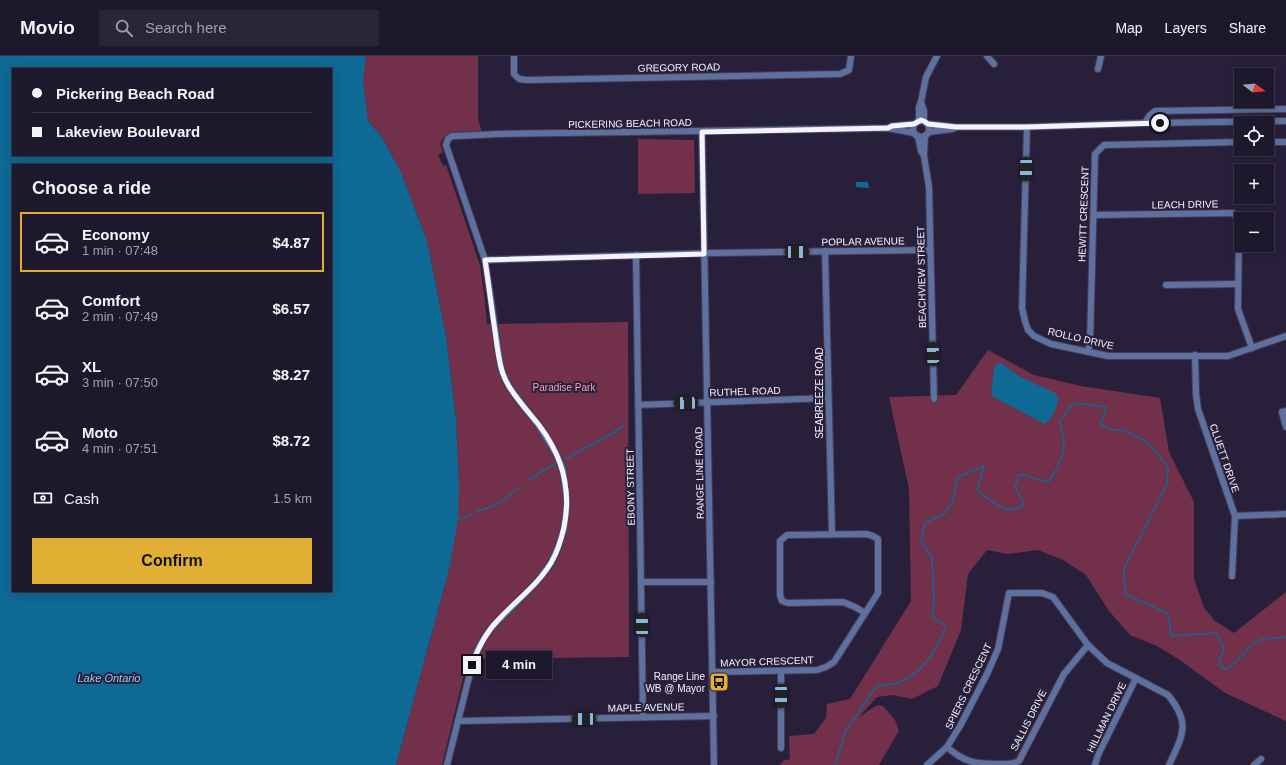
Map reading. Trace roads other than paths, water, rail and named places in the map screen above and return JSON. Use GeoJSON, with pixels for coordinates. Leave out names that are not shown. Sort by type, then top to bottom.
{"type":"FeatureCollection","features":[{"type":"Feature","properties":{"kind":"street","name":"GREGORY ROAD"},"geometry":{"type":"LineString","coordinates":[[514,56],[514,74],[519,79],[526,80],[840,74],[849,70],[851,56]]}},
{"type":"Feature","properties":{"kind":"street"},"geometry":{"type":"LineString","coordinates":[[927,134],[921,122],[924,111],[921,102],[926,77],[937,56]]}},
{"type":"Feature","properties":{"kind":"street"},"geometry":{"type":"LineString","coordinates":[[987,56],[994,64]]}},
{"type":"Feature","properties":{"kind":"street"},"geometry":{"type":"LineString","coordinates":[[1098,69],[1101,56]]}},
{"type":"Feature","properties":{"kind":"street"},"geometry":{"type":"LineString","coordinates":[[1145,123],[1149,116],[1155,111],[1286,109]]}},
{"type":"Feature","properties":{"kind":"street","name":"PICKERING BEACH ROAD"},"geometry":{"type":"LineString","coordinates":[[888,128],[892,126],[921,122],[956,127],[1026,127],[1145,123],[1286,121]]}},
{"type":"Feature","properties":{"kind":"street"},"geometry":{"type":"LineString","coordinates":[[916,135],[913,127],[921,122]]}},
{"type":"Feature","properties":{"kind":"street","name":"PICKERING BEACH ROAD"},"geometry":{"type":"LineString","coordinates":[[485,260],[446,145],[446,141],[449,138],[456,136],[888,128],[916,135],[956,127]]}},
{"type":"Feature","properties":{"kind":"street","name":"ROLLO DRIVE"},"geometry":{"type":"LineString","coordinates":[[1026,127],[1022,308],[1024,321],[1028,330],[1034,336],[1051,344],[1108,356],[1228,356],[1286,336]]}},
{"type":"Feature","properties":{"kind":"street","name":"RANGE LINE ROAD"},"geometry":{"type":"LineString","coordinates":[[702,132],[714,765]]}},
{"type":"Feature","properties":{"kind":"street","name":"BEACHVIEW STREET"},"geometry":{"type":"LineString","coordinates":[[927,134],[924,156],[929,187],[934,399]]}},
{"type":"Feature","properties":{"kind":"street","name":"BEACHVIEW STREET"},"geometry":{"type":"LineString","coordinates":[[916,135],[924,156]]}},
{"type":"Feature","properties":{"kind":"street","name":"HEWITT CRESCENT"},"geometry":{"type":"LineString","coordinates":[[1088,352],[1090,342],[1095,154],[1104,145],[1234,142]]}},
{"type":"Feature","properties":{"kind":"street"},"geometry":{"type":"LineString","coordinates":[[1274,142],[1286,142]]}},
{"type":"Feature","properties":{"kind":"street","name":"LEACH DRIVE"},"geometry":{"type":"LineString","coordinates":[[1094,215],[1233,213],[1238,218],[1239,225],[1237,284],[1238,309],[1252,348]]}},
{"type":"Feature","properties":{"kind":"street","name":"POPLAR AVENUE"},"geometry":{"type":"LineString","coordinates":[[485,260],[636,255],[930,250]]}},
{"type":"Feature","properties":{"kind":"street","name":"SEABREEZE ROAD"},"geometry":{"type":"LineString","coordinates":[[825,252],[832,534]]}},
{"type":"Feature","properties":{"kind":"street","name":"EBONY STREET"},"geometry":{"type":"LineString","coordinates":[[636,255],[643,718]]}},
{"type":"Feature","properties":{"kind":"street"},"geometry":{"type":"LineString","coordinates":[[447,765],[472,665],[480,645],[498,619],[536,583],[551,563],[561,538],[567,509],[564,478],[558,457],[544,432],[509,387],[501,369],[485,260]]}},
{"type":"Feature","properties":{"kind":"street"},"geometry":{"type":"LineString","coordinates":[[1166,285],[1237,284]]}},
{"type":"Feature","properties":{"kind":"street","name":"CLUETT DRIVE"},"geometry":{"type":"LineString","coordinates":[[1195,355],[1198,409],[1235,516]]}},
{"type":"Feature","properties":{"kind":"street","name":"RUTHEL ROAD"},"geometry":{"type":"LineString","coordinates":[[638,405],[828,398]]}},
{"type":"Feature","properties":{"kind":"street"},"geometry":{"type":"LineString","coordinates":[[1286,411],[1282,412],[1286,427]]}},
{"type":"Feature","properties":{"kind":"street"},"geometry":{"type":"LineString","coordinates":[[1232,576],[1235,516],[1286,514]]}},
{"type":"Feature","properties":{"kind":"street","name":"MAYOR CRESCENT"},"geometry":{"type":"LineString","coordinates":[[713,672],[780,672],[817,670],[826,668],[834,662],[866,613],[878,593],[878,540],[873,536],[866,534],[787,535],[780,541],[780,595],[782,601],[788,603],[844,602],[866,613]]}},
{"type":"Feature","properties":{"kind":"street"},"geometry":{"type":"LineString","coordinates":[[641,582],[711,582]]}},
{"type":"Feature","properties":{"kind":"street","name":"SPIERS CRESCENT"},"geometry":{"type":"LineString","coordinates":[[927,765],[947,747],[960,726],[998,649],[1009,593],[1042,593],[1053,597],[1088,646],[1107,664],[1168,695],[1175,703],[1181,714],[1183,726],[1182,738],[1169,765]]}},
{"type":"Feature","properties":{"kind":"street","name":"SALLIS DRIVE"},"geometry":{"type":"LineString","coordinates":[[947,747],[958,756],[970,762],[979,764],[1013,764],[1019,761],[1064,674],[1088,646]]}},
{"type":"Feature","properties":{"kind":"street"},"geometry":{"type":"LineString","coordinates":[[780,672],[781,748]]}},
{"type":"Feature","properties":{"kind":"street","name":"HILLMAN DRIVE"},"geometry":{"type":"LineString","coordinates":[[1095,765],[1098,755],[1136,678]]}},
{"type":"Feature","properties":{"kind":"street","name":"MAPLE AVENUE"},"geometry":{"type":"LineString","coordinates":[[458,721],[714,716]]}},
{"type":"Feature","properties":{"kind":"street"},"geometry":{"type":"LineString","coordinates":[[1254,765],[1262,759]]}},
{"type":"Feature","properties":{"kind":"water","name":"Lake Ontario"},"geometry":{"type":"Polygon","coordinates":[[[0,56],[366,56],[363,81],[368,121],[382,137],[401,172],[427,241],[446,336],[456,419],[459,481],[458,519],[449,570],[396,765],[0,765],[0,56]]]}},
{"type":"Feature","properties":{"kind":"water"},"geometry":{"type":"Polygon","coordinates":[[[856,182],[868,182],[869,188],[856,187],[856,182]]]}},
{"type":"Feature","properties":{"kind":"water"},"geometry":{"type":"Polygon","coordinates":[[[997,363],[1001,363],[1019,376],[1055,393],[1058,397],[1057,404],[1053,416],[1048,422],[1045,424],[993,397],[991,394],[994,369],[997,363]]]}},
{"type":"Feature","properties":{"kind":"waterway"},"geometry":{"type":"LineString","coordinates":[[835,765],[846,730],[877,686],[890,685],[910,677],[929,658],[946,627],[932,617],[934,602],[932,557],[921,542],[925,523],[944,514],[952,503],[958,477],[984,466],[977,490],[994,503],[1006,509],[1012,510],[1024,504],[1015,487],[1019,474],[1048,482],[1051,479],[1059,465],[1064,449],[1064,439],[1059,421],[1074,403],[1106,407],[1101,424],[1113,430],[1122,430],[1144,440],[1168,467],[1167,484],[1124,569],[1125,594],[1168,614],[1171,636],[1216,633],[1224,649],[1219,661],[1221,667],[1226,669],[1237,661],[1255,642],[1268,638],[1286,637]]}},
{"type":"Feature","properties":{"kind":"waterway"},"geometry":{"type":"LineString","coordinates":[[565,459],[624,426]]}},
{"type":"Feature","properties":{"kind":"waterway"},"geometry":{"type":"LineString","coordinates":[[530,479],[556,463]]}},
{"type":"Feature","properties":{"kind":"waterway"},"geometry":{"type":"LineString","coordinates":[[476,512],[498,504],[519,488]]}},
{"type":"Feature","properties":{"kind":"waterway"},"geometry":{"type":"LineString","coordinates":[[458,519],[467,517],[473,513]]}},
{"type":"Feature","properties":{"kind":"place","name":"Range Line WB @ Mayor"},"geometry":{"type":"Point","coordinates":[719,682]}},
{"type":"Feature","properties":{"kind":"park label","name":"Paradise Park"},"geometry":{"type":"Point","coordinates":[564,387]}}]}
